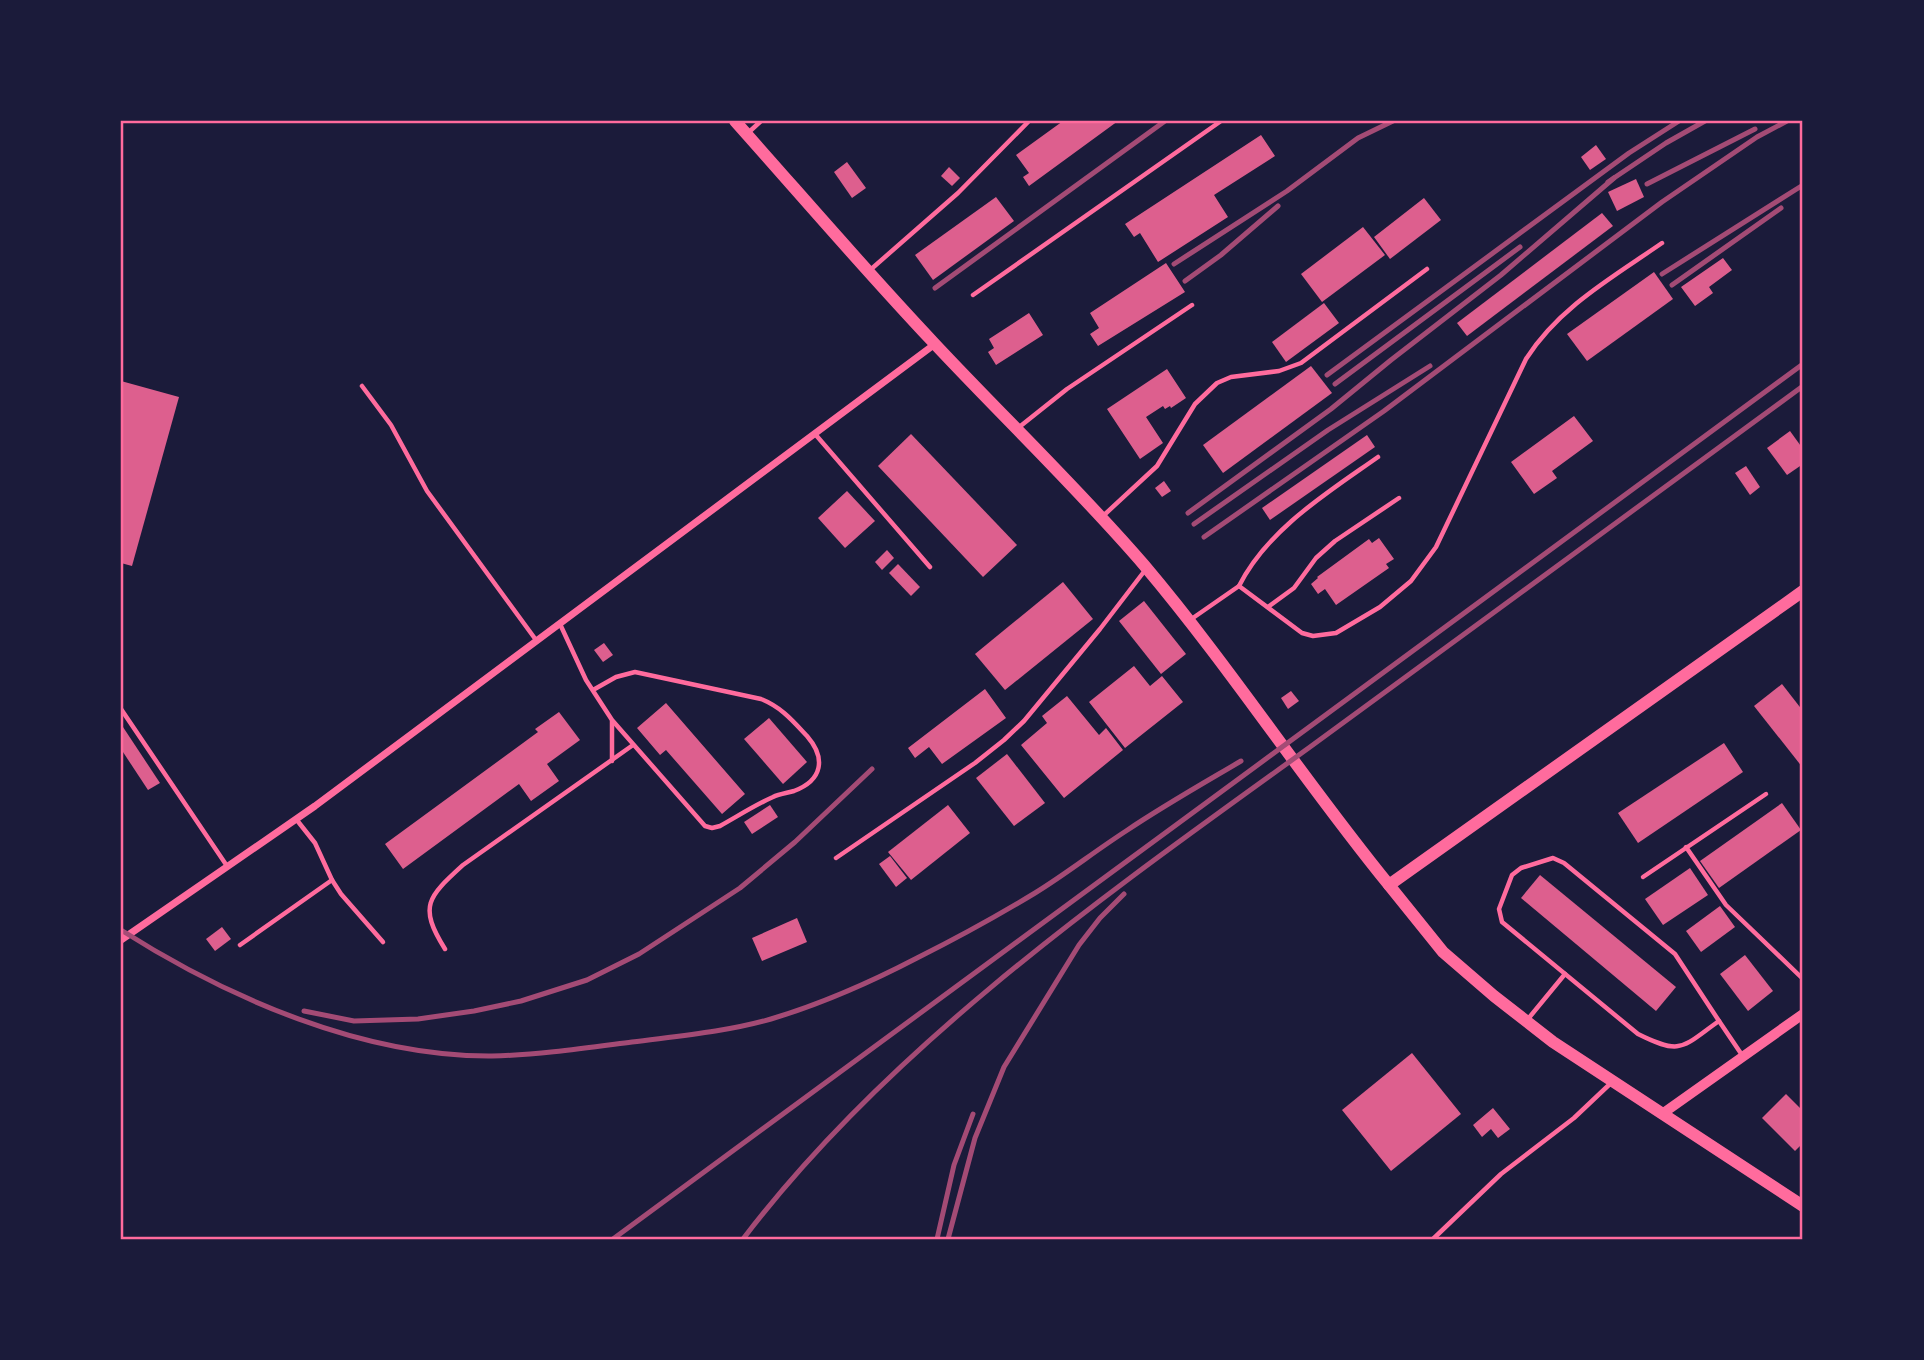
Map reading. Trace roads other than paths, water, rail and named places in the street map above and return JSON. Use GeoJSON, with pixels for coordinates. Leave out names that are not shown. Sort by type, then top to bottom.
{"type":"FeatureCollection","features":[{"type":"Feature","properties":{"kind":"main road"},"geometry":{"type":"LineString","coordinates":[[735,121],[934,344],[1102,517],[1146,568],[1189,621],[1315,792],[1443,952],[1553,1042],[1803,1206]]}},
{"type":"Feature","properties":{"kind":"main road"},"geometry":{"type":"LineString","coordinates":[[1389,885],[1803,591]]}},
{"type":"Feature","properties":{"kind":"street"},"geometry":{"type":"LineString","coordinates":[[121,940],[296,819],[934,344]]}},
{"type":"Feature","properties":{"kind":"street"},"geometry":{"type":"LineString","coordinates":[[1662,1114],[1803,1014]]}},
{"type":"Feature","properties":{"kind":"lane"},"geometry":{"type":"LineString","coordinates":[[747,134],[761,121]]}},
{"type":"Feature","properties":{"kind":"lane"},"geometry":{"type":"LineString","coordinates":[[869,271],[958,193],[1030,121]]}},
{"type":"Feature","properties":{"kind":"lane"},"geometry":{"type":"LineString","coordinates":[[973,295],[1221,121]]}},
{"type":"Feature","properties":{"kind":"lane"},"geometry":{"type":"LineString","coordinates":[[1239,586],[1302,633],[1324,636],[1363,619],[1411,581],[1436,547],[1525,359],[1538,340],[1573,305],[1662,243]]}},
{"type":"Feature","properties":{"kind":"lane"},"geometry":{"type":"LineString","coordinates":[[1102,517],[1157,466],[1195,404],[1217,383],[1247,374],[1279,371],[1301,363],[1427,269]]}},
{"type":"Feature","properties":{"kind":"lane"},"geometry":{"type":"LineString","coordinates":[[1017,428],[1067,389],[1192,305]]}},
{"type":"Feature","properties":{"kind":"lane"},"geometry":{"type":"LineString","coordinates":[[362,386],[390,425],[427,491],[537,640]]}},
{"type":"Feature","properties":{"kind":"lane"},"geometry":{"type":"LineString","coordinates":[[815,434],[930,567]]}},
{"type":"Feature","properties":{"kind":"lane"},"geometry":{"type":"LineString","coordinates":[[1189,621],[1239,586],[1248,568],[1288,526],[1324,495],[1378,457]]}},
{"type":"Feature","properties":{"kind":"lane"},"geometry":{"type":"LineString","coordinates":[[1268,607],[1294,588],[1316,558],[1335,541],[1399,498]]}},
{"type":"Feature","properties":{"kind":"lane"},"geometry":{"type":"LineString","coordinates":[[836,858],[975,763],[1004,740],[1041,699],[1146,568]]}},
{"type":"Feature","properties":{"kind":"lane"},"geometry":{"type":"LineString","coordinates":[[559,623],[593,690],[612,720],[705,826],[720,826],[775,796],[805,785],[813,778],[821,761],[813,743],[786,713],[761,699],[635,672],[616,677],[593,690]]}},
{"type":"Feature","properties":{"kind":"lane"},"geometry":{"type":"LineString","coordinates":[[121,709],[227,867]]}},
{"type":"Feature","properties":{"kind":"lane"},"geometry":{"type":"LineString","coordinates":[[612,720],[612,761]]}},
{"type":"Feature","properties":{"kind":"lane"},"geometry":{"type":"LineString","coordinates":[[445,949],[429,918],[431,901],[443,884],[463,865],[633,745]]}},
{"type":"Feature","properties":{"kind":"lane"},"geometry":{"type":"LineString","coordinates":[[1643,877],[1766,794]]}},
{"type":"Feature","properties":{"kind":"lane"},"geometry":{"type":"LineString","coordinates":[[296,819],[315,843],[341,894],[383,942]]}},
{"type":"Feature","properties":{"kind":"lane"},"geometry":{"type":"LineString","coordinates":[[1686,847],[1726,905],[1803,979]]}},
{"type":"Feature","properties":{"kind":"lane"},"geometry":{"type":"LineString","coordinates":[[1719,1021],[1682,1047],[1671,1048],[1638,1034],[1502,922],[1499,909],[1512,875],[1521,868],[1544,859],[1553,858],[1564,863],[1675,954],[1743,1057]]}},
{"type":"Feature","properties":{"kind":"lane"},"geometry":{"type":"LineString","coordinates":[[240,945],[332,880]]}},
{"type":"Feature","properties":{"kind":"lane"},"geometry":{"type":"LineString","coordinates":[[1527,1021],[1565,974]]}},
{"type":"Feature","properties":{"kind":"lane"},"geometry":{"type":"LineString","coordinates":[[1433,1239],[1501,1174],[1574,1118],[1613,1081]]}},
{"type":"Feature","properties":{"kind":"railway"},"geometry":{"type":"LineString","coordinates":[[935,288],[1165,121]]}},
{"type":"Feature","properties":{"kind":"railway"},"geometry":{"type":"LineString","coordinates":[[1174,264],[1287,191],[1358,138],[1393,121]]}},
{"type":"Feature","properties":{"kind":"railway"},"geometry":{"type":"LineString","coordinates":[[1327,375],[1629,153],[1679,121]]}},
{"type":"Feature","properties":{"kind":"railway"},"geometry":{"type":"LineString","coordinates":[[1608,182],[1666,143],[1705,121]]}},
{"type":"Feature","properties":{"kind":"railway"},"geometry":{"type":"LineString","coordinates":[[1204,537],[1384,411],[1662,202],[1757,137],[1787,121]]}},
{"type":"Feature","properties":{"kind":"railway"},"geometry":{"type":"LineString","coordinates":[[1647,184],[1755,129]]}},
{"type":"Feature","properties":{"kind":"railway"},"geometry":{"type":"LineString","coordinates":[[1188,513],[1331,409],[1501,275],[1614,178]]}},
{"type":"Feature","properties":{"kind":"railway"},"geometry":{"type":"LineString","coordinates":[[1662,274],[1803,185]]}},
{"type":"Feature","properties":{"kind":"railway"},"geometry":{"type":"LineString","coordinates":[[1185,281],[1221,255],[1278,206]]}},
{"type":"Feature","properties":{"kind":"railway"},"geometry":{"type":"LineString","coordinates":[[1672,285],[1781,208]]}},
{"type":"Feature","properties":{"kind":"railway"},"geometry":{"type":"LineString","coordinates":[[1335,384],[1520,247]]}},
{"type":"Feature","properties":{"kind":"railway"},"geometry":{"type":"LineString","coordinates":[[613,1239],[1803,364]]}},
{"type":"Feature","properties":{"kind":"railway"},"geometry":{"type":"LineString","coordinates":[[1194,524],[1328,430],[1430,366]]}},
{"type":"Feature","properties":{"kind":"railway"},"geometry":{"type":"LineString","coordinates":[[743,1239],[802,1167],[867,1100],[936,1035],[1008,973],[1159,857],[1803,386]]}},
{"type":"Feature","properties":{"kind":"railway"},"geometry":{"type":"LineString","coordinates":[[121,930],[206,979],[251,1000],[346,1035],[395,1046],[443,1054],[492,1056],[562,1051],[702,1033],[790,1013],[846,992],[900,967],[1035,893],[1140,822],[1241,761]]}},
{"type":"Feature","properties":{"kind":"railway"},"geometry":{"type":"LineString","coordinates":[[304,1011],[354,1021],[418,1019],[521,1001],[587,980],[639,954],[740,888],[795,842],[872,769]]}},
{"type":"Feature","properties":{"kind":"railway"},"geometry":{"type":"LineString","coordinates":[[948,1239],[975,1138],[1004,1067],[1079,945],[1100,918],[1124,894]]}},
{"type":"Feature","properties":{"kind":"railway"},"geometry":{"type":"LineString","coordinates":[[937,1239],[954,1165],[973,1114]]}}]}
